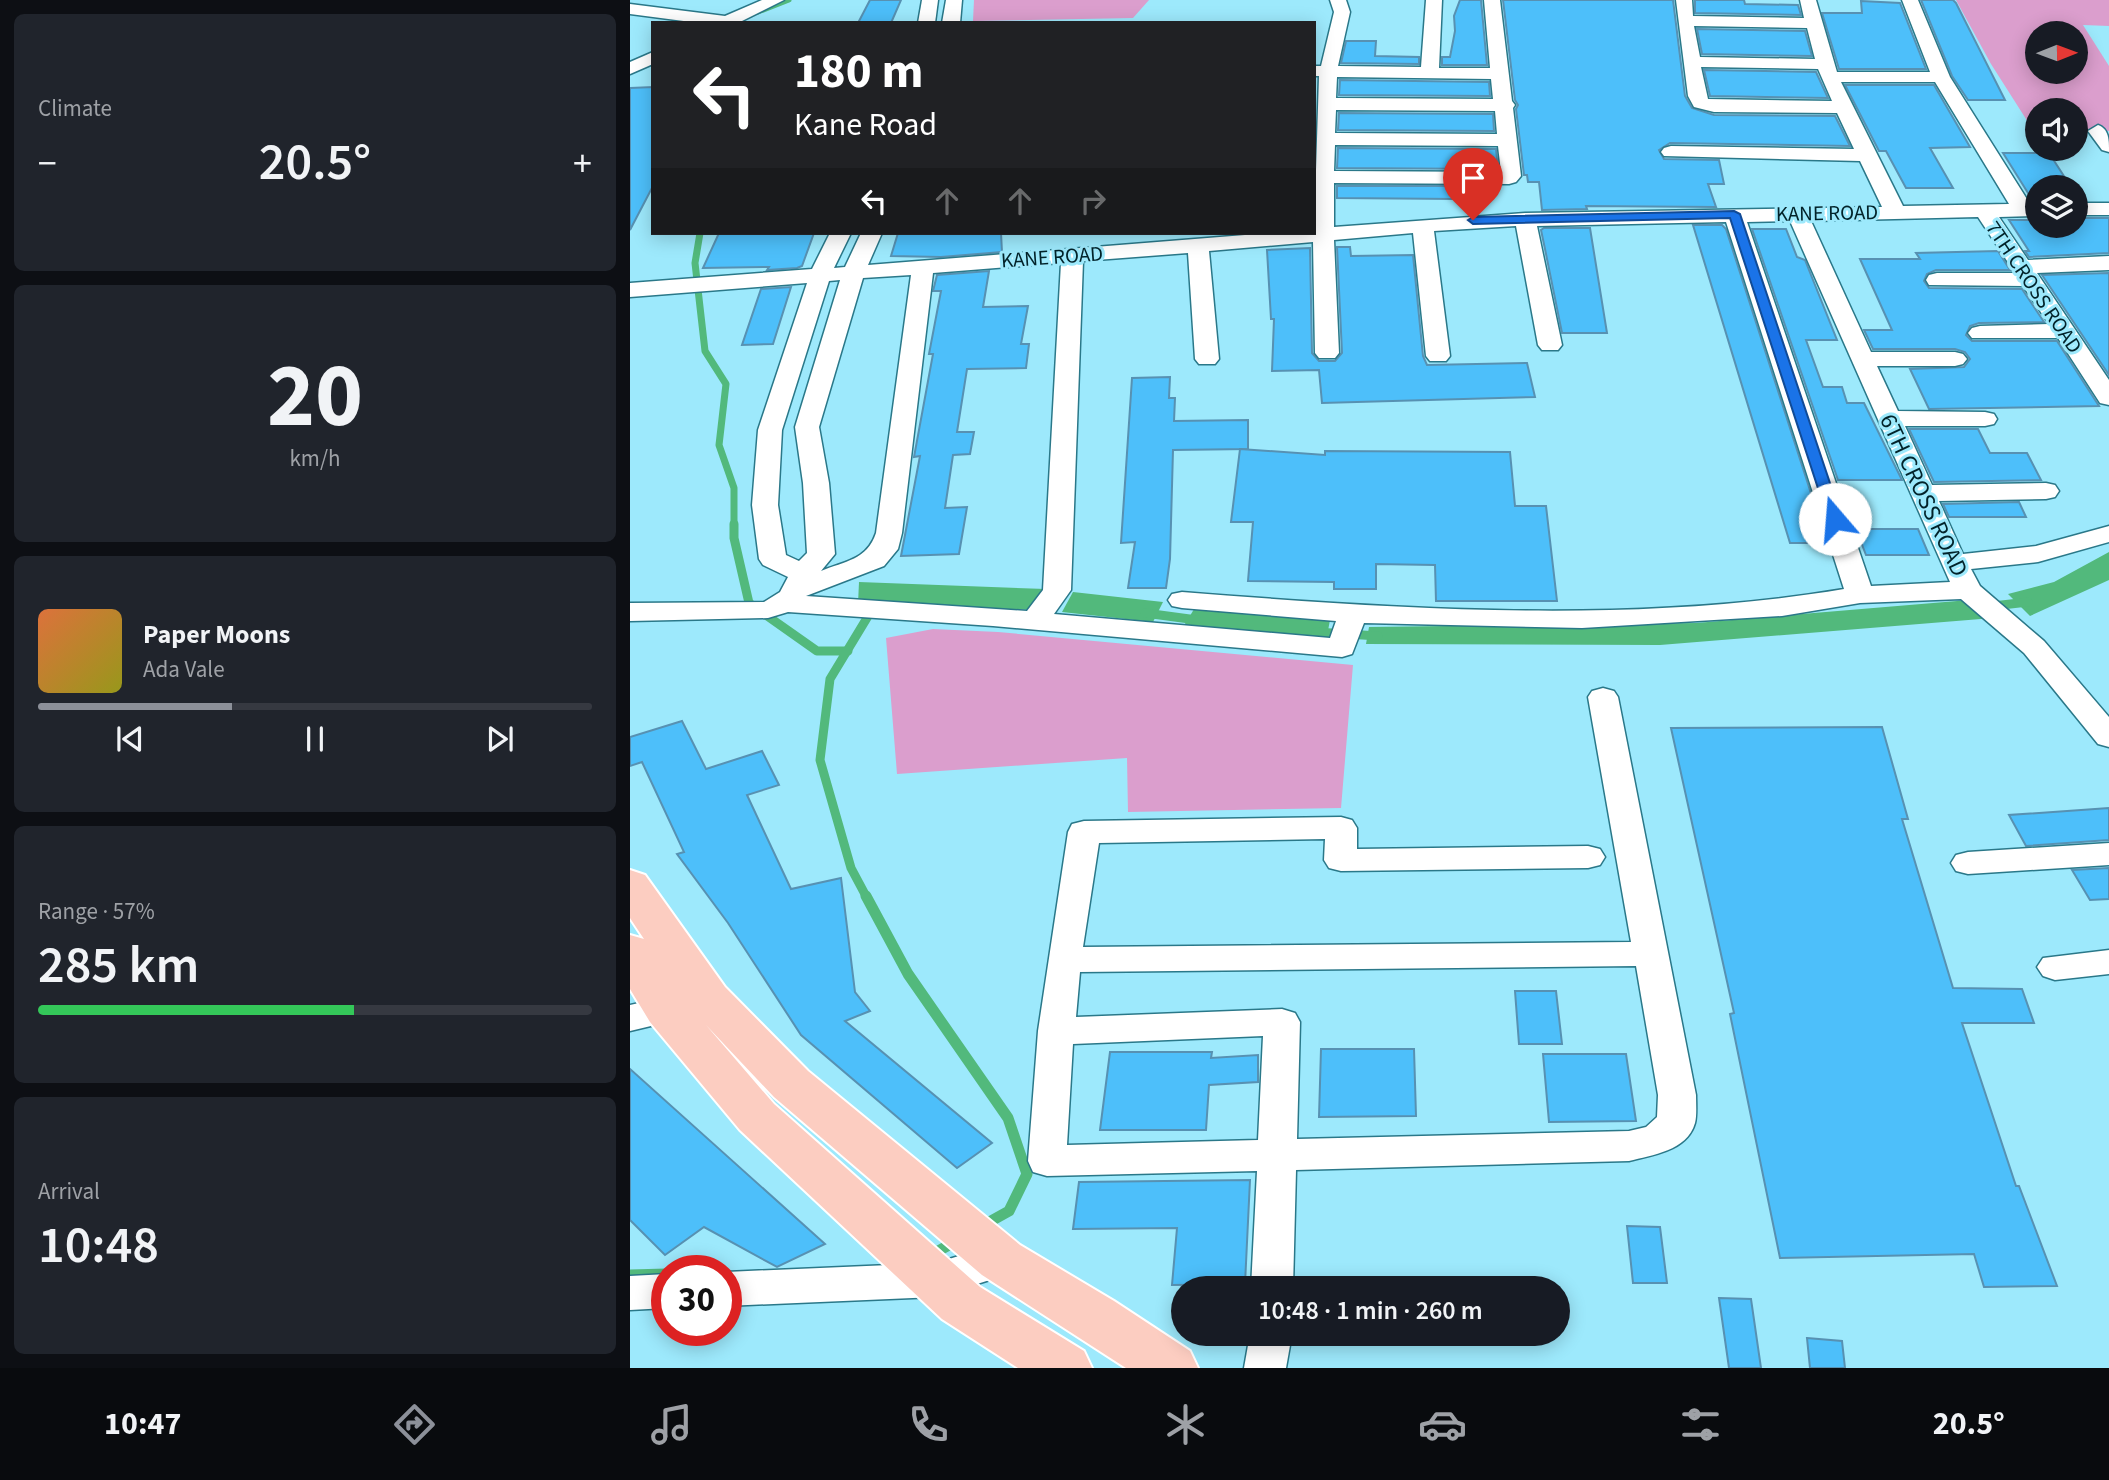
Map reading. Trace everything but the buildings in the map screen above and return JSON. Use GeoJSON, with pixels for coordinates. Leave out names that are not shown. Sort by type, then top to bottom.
{"type":"FeatureCollection","features":[{"type":"Feature","properties":{"kind":"main road"},"geometry":{"type":"LineString","coordinates":[[630,885],[668,1009],[791,1084],[980,1242],[1095,1317],[1161,1366]]}},
{"type":"Feature","properties":{"kind":"main road"},"geometry":{"type":"LineString","coordinates":[[630,951],[668,1009],[757,1117],[961,1303],[1064,1368]]}},
{"type":"Feature","properties":{"kind":"street"},"geometry":{"type":"LineString","coordinates":[[726,21],[776,0]]}},
{"type":"Feature","properties":{"kind":"street"},"geometry":{"type":"LineString","coordinates":[[926,21],[930,0]]}},
{"type":"Feature","properties":{"kind":"street"},"geometry":{"type":"LineString","coordinates":[[951,21],[954,0]]}},
{"type":"Feature","properties":{"kind":"street"},"geometry":{"type":"LineString","coordinates":[[1327,353],[1323,234],[1329,104],[1321,71],[1342,12],[1338,0]]}},
{"type":"Feature","properties":{"kind":"street"},"geometry":{"type":"LineString","coordinates":[[1430,73],[1434,0]]}},
{"type":"Feature","properties":{"kind":"street"},"geometry":{"type":"LineString","coordinates":[[1492,0],[1509,140],[1511,176],[1505,204],[1550,345]]}},
{"type":"Feature","properties":{"kind":"street"},"geometry":{"type":"LineString","coordinates":[[1684,0],[1685,21],[1701,103],[1844,107]]}},
{"type":"Feature","properties":{"kind":"street"},"geometry":{"type":"LineString","coordinates":[[1808,0],[1827,71],[1895,212]]}},
{"type":"Feature","properties":{"kind":"street"},"geometry":{"type":"LineString","coordinates":[[1910,0],[1941,77],[2025,203]]}},
{"type":"Feature","properties":{"kind":"street"},"geometry":{"type":"LineString","coordinates":[[630,9],[717,21]]}},
{"type":"Feature","properties":{"kind":"street"},"geometry":{"type":"LineString","coordinates":[[1685,21],[1812,23]]}},
{"type":"Feature","properties":{"kind":"street"},"geometry":{"type":"LineString","coordinates":[[630,47],[651,50]]}},
{"type":"Feature","properties":{"kind":"street"},"geometry":{"type":"LineString","coordinates":[[630,69],[651,58]]}},
{"type":"Feature","properties":{"kind":"street"},"geometry":{"type":"LineString","coordinates":[[1692,62],[1941,77]]}},
{"type":"Feature","properties":{"kind":"street"},"geometry":{"type":"LineString","coordinates":[[1321,71],[1502,74]]}},
{"type":"Feature","properties":{"kind":"street"},"geometry":{"type":"LineString","coordinates":[[1329,104],[1506,105]]}},
{"type":"Feature","properties":{"kind":"street"},"geometry":{"type":"LineString","coordinates":[[1327,139],[1509,140]]}},
{"type":"Feature","properties":{"kind":"street"},"geometry":{"type":"LineString","coordinates":[[1671,152],[1867,155]]}},
{"type":"Feature","properties":{"kind":"street"},"geometry":{"type":"LineString","coordinates":[[1324,177],[1505,204]]}},
{"type":"Feature","properties":{"kind":"street","name":"KANE ROAD"},"geometry":{"type":"LineString","coordinates":[[1316,235],[1423,225],[1505,204],[1734,214],[2025,210]]}},
{"type":"Feature","properties":{"kind":"street"},"geometry":{"type":"LineString","coordinates":[[2088,209],[2109,209]]}},
{"type":"Feature","properties":{"kind":"street","name":"7TH CROSS ROAD"},"geometry":{"type":"LineString","coordinates":[[1984,210],[2109,398]]}},
{"type":"Feature","properties":{"kind":"street","name":"6TH CROSS ROAD"},"geometry":{"type":"LineString","coordinates":[[1797,213],[1954,563],[1974,595],[2034,647],[2109,737]]}},
{"type":"Feature","properties":{"kind":"street"},"geometry":{"type":"LineString","coordinates":[[1734,214],[1860,595]]}},
{"type":"Feature","properties":{"kind":"street"},"geometry":{"type":"LineString","coordinates":[[1423,225],[1438,356]]}},
{"type":"Feature","properties":{"kind":"street"},"geometry":{"type":"LineString","coordinates":[[781,597],[765,505],[770,430],[821,273],[839,235]]}},
{"type":"Feature","properties":{"kind":"street"},"geometry":{"type":"LineString","coordinates":[[781,597],[821,554],[816,483],[807,427],[854,271],[870,235]]}},
{"type":"Feature","properties":{"kind":"street","name":"KANE ROAD"},"geometry":{"type":"LineString","coordinates":[[630,290],[1313,235]]}},
{"type":"Feature","properties":{"kind":"street"},"geometry":{"type":"LineString","coordinates":[[1198,246],[1208,359]]}},
{"type":"Feature","properties":{"kind":"street"},"geometry":{"type":"LineString","coordinates":[[1046,607],[1072,256]]}},
{"type":"Feature","properties":{"kind":"street"},"geometry":{"type":"LineString","coordinates":[[1937,280],[2109,263]]}},
{"type":"Feature","properties":{"kind":"street"},"geometry":{"type":"LineString","coordinates":[[781,597],[874,560],[884,549],[889,533],[923,266]]}},
{"type":"Feature","properties":{"kind":"street"},"geometry":{"type":"LineString","coordinates":[[1980,333],[2063,331]]}},
{"type":"Feature","properties":{"kind":"street"},"geometry":{"type":"LineString","coordinates":[[1862,359],[1955,359]]}},
{"type":"Feature","properties":{"kind":"street"},"geometry":{"type":"LineString","coordinates":[[1888,418],[1985,419]]}},
{"type":"Feature","properties":{"kind":"street"},"geometry":{"type":"LineString","coordinates":[[1923,493],[2046,491]]}},
{"type":"Feature","properties":{"kind":"street"},"geometry":{"type":"LineString","coordinates":[[1954,563],[2038,554],[2109,534]]}},
{"type":"Feature","properties":{"kind":"street"},"geometry":{"type":"LineString","coordinates":[[1182,600],[1353,614],[1582,619],[1782,608],[1860,595],[1974,595]]}},
{"type":"Feature","properties":{"kind":"street"},"geometry":{"type":"LineString","coordinates":[[630,612],[781,597],[1046,607],[1342,648],[1353,614]]}},
{"type":"Feature","properties":{"kind":"street"},"geometry":{"type":"LineString","coordinates":[[1588,857],[1341,860],[1341,828],[1084,832],[1064,960],[1046,1161],[1629,1146],[1658,1139],[1676,1123],[1677,1095],[1603,697]]}},
{"type":"Feature","properties":{"kind":"street"},"geometry":{"type":"LineString","coordinates":[[1968,863],[2109,854]]}},
{"type":"Feature","properties":{"kind":"street"},"geometry":{"type":"LineString","coordinates":[[1064,960],[1650,954]]}},
{"type":"Feature","properties":{"kind":"street"},"geometry":{"type":"LineString","coordinates":[[2055,967],[2109,962]]}},
{"type":"Feature","properties":{"kind":"street"},"geometry":{"type":"LineString","coordinates":[[1056,1031],[1282,1022],[1272,1276]]}},
{"type":"Feature","properties":{"kind":"street"},"geometry":{"type":"LineString","coordinates":[[742,1287],[923,1269],[980,1242]]}},
{"type":"Feature","properties":{"kind":"street"},"geometry":{"type":"LineString","coordinates":[[630,1293],[651,1292]]}},
{"type":"Feature","properties":{"kind":"street"},"geometry":{"type":"LineString","coordinates":[[1265,1368],[1268,1346]]}},
{"type":"Feature","properties":{"kind":"shaded area"},"geometry":{"type":"Polygon","coordinates":[[[974,0],[1149,0],[1133,18],[973,21],[974,0]]]}},
{"type":"Feature","properties":{"kind":"shaded area"},"geometry":{"type":"Polygon","coordinates":[[[1956,0],[2109,0],[2109,26],[2088,25],[2088,21],[2025,21],[2025,84],[2088,84],[2088,33],[2109,66],[2109,131],[2088,131],[2088,98],[2025,98],[2025,117],[1991,64],[1956,0]]]}},
{"type":"Feature","properties":{"kind":"shaded area"},"geometry":{"type":"Polygon","coordinates":[[[2109,552],[2109,580],[2030,616],[2008,594],[2054,582],[2109,552]]]}},
{"type":"Feature","properties":{"kind":"shaded area"},"geometry":{"type":"Polygon","coordinates":[[[859,582],[1046,589],[1035,610],[858,604],[859,582]]]}},
{"type":"Feature","properties":{"kind":"shaded area"},"geometry":{"type":"Polygon","coordinates":[[[1073,592],[1163,602],[1153,622],[1062,612],[1073,592]]]}},
{"type":"Feature","properties":{"kind":"shaded area"},"geometry":{"type":"Polygon","coordinates":[[[1969,600],[1993,618],[1660,645],[1366,644],[1369,627],[1696,623],[1969,600]]]}},
{"type":"Feature","properties":{"kind":"shaded area"},"geometry":{"type":"Polygon","coordinates":[[[1196,606],[1330,620],[1326,641],[1183,627],[1196,606]]]}},
{"type":"Feature","properties":{"kind":"shaded area"},"geometry":{"type":"Polygon","coordinates":[[[933,629],[998,632],[1353,665],[1341,808],[1128,812],[1127,758],[897,774],[886,638],[933,629]]]}},
{"type":"Feature","properties":{"kind":"waterway"},"geometry":{"type":"LineString","coordinates":[[758,12],[789,0]]}},
{"type":"Feature","properties":{"kind":"waterway"},"geometry":{"type":"LineString","coordinates":[[700,235],[695,263],[705,351],[726,384],[719,445],[734,488],[734,538],[749,603],[817,651],[847,651]]}},
{"type":"Feature","properties":{"kind":"waterway"},"geometry":{"type":"LineString","coordinates":[[1993,606],[2028,602]]}},
{"type":"Feature","properties":{"kind":"waterway"},"geometry":{"type":"LineString","coordinates":[[847,651],[873,608]]}},
{"type":"Feature","properties":{"kind":"waterway"},"geometry":{"type":"LineString","coordinates":[[1145,613],[1197,620]]}},
{"type":"Feature","properties":{"kind":"waterway"},"geometry":{"type":"LineString","coordinates":[[1316,632],[1378,636]]}},
{"type":"Feature","properties":{"kind":"waterway"},"geometry":{"type":"LineString","coordinates":[[847,651],[830,679],[820,760],[851,868],[867,898]]}},
{"type":"Feature","properties":{"kind":"waterway"},"geometry":{"type":"LineString","coordinates":[[866,896],[908,974],[1008,1118],[1027,1174],[1009,1211],[982,1226]]}},
{"type":"Feature","properties":{"kind":"waterway"},"geometry":{"type":"LineString","coordinates":[[931,1255],[958,1240]]}},
{"type":"Feature","properties":{"kind":"waterway"},"geometry":{"type":"LineString","coordinates":[[630,1275],[651,1274]]}},
{"type":"Feature","properties":{"kind":"route"},"geometry":{"type":"LineString","coordinates":[[1473,220],[1734,214],[1835,519]]}}]}
